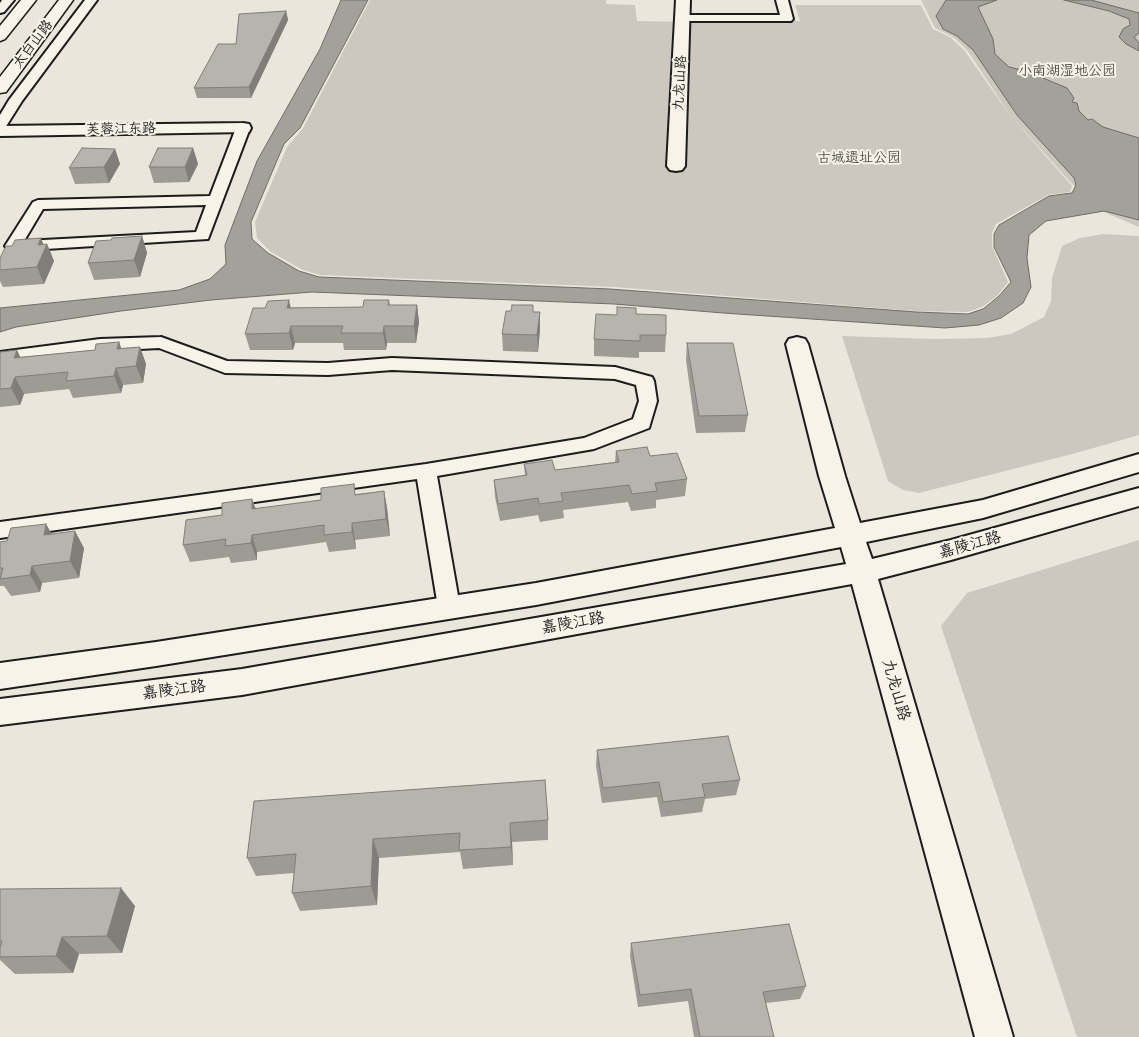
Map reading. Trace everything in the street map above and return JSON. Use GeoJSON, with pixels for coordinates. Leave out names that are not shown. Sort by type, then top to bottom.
{"type":"FeatureCollection","features":[{"type":"Feature","properties":{"kind":"main road","name":"太白山路"},"geometry":{"type":"LineString","coordinates":[[0,36],[29,0]]}},
{"type":"Feature","properties":{"kind":"main road","name":"太白山路"},"geometry":{"type":"LineString","coordinates":[[0,88],[66,0]]}},
{"type":"Feature","properties":{"kind":"street"},"geometry":{"type":"LineString","coordinates":[[0,10],[8,0]]}},
{"type":"Feature","properties":{"kind":"street"},"geometry":{"type":"LineString","coordinates":[[0,126],[16,100],[90,0]]}},
{"type":"Feature","properties":{"kind":"street","name":"九龙山路"},"geometry":{"type":"LineString","coordinates":[[676,166],[684,18],[683,0]]}},
{"type":"Feature","properties":{"kind":"street"},"geometry":{"type":"LineString","coordinates":[[684,18],[787,18],[782,0]]}},
{"type":"Feature","properties":{"kind":"street"},"geometry":{"type":"LineString","coordinates":[[215,200],[38,204],[12,246],[202,236],[243,128]]}},
{"type":"Feature","properties":{"kind":"street","name":"芙蓉江东路"},"geometry":{"type":"LineString","coordinates":[[0,131],[243,128]]}},
{"type":"Feature","properties":{"kind":"street"},"geometry":{"type":"LineString","coordinates":[[0,358],[100,345],[161,342],[224,367],[328,369],[392,364],[615,373],[644,380],[648,401],[642,423],[587,444],[426,472],[0,530]]}},
{"type":"Feature","properties":{"kind":"street","name":"九龙山路"},"geometry":{"type":"LineString","coordinates":[[797,344],[832,476],[862,572],[994,1037]]}},
{"type":"Feature","properties":{"kind":"street","name":"嘉陵江路"},"geometry":{"type":"LineString","coordinates":[[0,676],[156,654],[536,594],[983,509],[1139,463]]}},
{"type":"Feature","properties":{"kind":"street"},"geometry":{"type":"LineString","coordinates":[[426,472],[448,607]]}},
{"type":"Feature","properties":{"kind":"street","name":"嘉陵江路"},"geometry":{"type":"LineString","coordinates":[[0,712],[242,682],[862,572],[951,550],[1139,497]]}},
{"type":"Feature","properties":{"kind":"green space","name":"古城遗址公园"},"geometry":{"type":"Polygon","coordinates":[[[370,0],[606,0],[606,4],[635,5],[637,21],[690,22],[800,21],[795,5],[921,5],[933,29],[950,37],[964,50],[1009,114],[1072,186],[1070,192],[1048,195],[996,224],[992,233],[992,246],[1008,282],[997,296],[982,307],[968,312],[915,311],[614,287],[320,275],[303,270],[271,252],[257,238],[255,222],[287,147],[303,128],[370,0]]]}},
{"type":"Feature","properties":{"kind":"green space","name":"小南湖湿地公园"},"geometry":{"type":"Polygon","coordinates":[[[921,0],[1139,0],[1139,227],[1104,212],[1073,185],[1010,115],[967,50],[953,37],[935,28],[921,0]]]}},
{"type":"Feature","properties":{"kind":"green space"},"geometry":{"type":"Polygon","coordinates":[[[1103,234],[1139,236],[1139,435],[919,493],[903,490],[888,481],[842,336],[935,339],[987,338],[1011,334],[1044,317],[1051,301],[1052,278],[1062,246],[1080,238],[1103,234]]]}},
{"type":"Feature","properties":{"kind":"green space"},"geometry":{"type":"Polygon","coordinates":[[[1139,540],[1139,1037],[1077,1037],[941,626],[967,593],[1139,540]]]}},
{"type":"Feature","properties":{"kind":"shaded area"},"geometry":{"type":"Polygon","coordinates":[[[341,0],[368,0],[300,128],[284,144],[251,222],[252,239],[268,253],[299,271],[319,277],[610,289],[916,312],[968,314],[983,309],[999,296],[1011,282],[994,247],[994,234],[999,225],[1049,196],[1072,193],[1076,185],[1074,178],[1017,115],[973,50],[957,36],[943,29],[936,16],[946,0],[997,0],[978,7],[993,39],[995,54],[1009,67],[1047,76],[1043,78],[1067,88],[1074,98],[1072,102],[1077,103],[1079,111],[1088,120],[1092,119],[1103,127],[1139,138],[1139,220],[1104,211],[1046,221],[1029,235],[1027,258],[1031,287],[1023,303],[1001,318],[979,325],[945,328],[614,304],[312,292],[211,300],[121,311],[16,327],[0,332],[0,308],[179,290],[210,279],[226,264],[225,245],[257,161],[320,49],[341,0]]]}},
{"type":"Feature","properties":{"kind":"shaded area"},"geometry":{"type":"Polygon","coordinates":[[[1064,0],[1091,0],[1139,13],[1139,33],[1134,37],[1139,43],[1139,51],[1126,44],[1119,37],[1123,29],[1130,25],[1129,19],[1109,11],[1064,0]]]}},
{"type":"Feature","properties":{"kind":"building"},"geometry":{"type":"Polygon","coordinates":[[[286,11],[249,87],[194,88],[218,44],[236,44],[239,14],[286,11]]]}},
{"type":"Feature","properties":{"kind":"building"},"geometry":{"type":"Polygon","coordinates":[[[82,148],[115,149],[104,167],[69,168],[82,148]]]}},
{"type":"Feature","properties":{"kind":"building"},"geometry":{"type":"Polygon","coordinates":[[[158,148],[193,148],[185,167],[149,167],[158,148]]]}},
{"type":"Feature","properties":{"kind":"building"},"geometry":{"type":"Polygon","coordinates":[[[142,236],[134,260],[88,263],[96,241],[142,236]]]}},
{"type":"Feature","properties":{"kind":"building"},"geometry":{"type":"Polygon","coordinates":[[[41,238],[38,245],[47,244],[37,267],[0,270],[0,258],[6,246],[12,246],[15,240],[41,238]]]}},
{"type":"Feature","properties":{"kind":"building"},"geometry":{"type":"Polygon","coordinates":[[[289,300],[287,308],[363,307],[364,300],[389,300],[388,305],[417,305],[414,326],[384,326],[383,333],[341,333],[343,326],[291,326],[289,333],[245,334],[253,308],[265,308],[268,301],[289,300]]]}},
{"type":"Feature","properties":{"kind":"building"},"geometry":{"type":"Polygon","coordinates":[[[512,305],[533,305],[533,312],[540,312],[537,335],[502,334],[506,311],[511,311],[512,305]]]}},
{"type":"Feature","properties":{"kind":"building"},"geometry":{"type":"Polygon","coordinates":[[[617,307],[636,308],[636,314],[666,315],[666,335],[640,335],[640,341],[594,339],[596,314],[617,315],[617,307]]]}},
{"type":"Feature","properties":{"kind":"building"},"geometry":{"type":"Polygon","coordinates":[[[119,342],[117,349],[140,347],[136,366],[116,368],[114,376],[66,381],[68,372],[15,377],[11,388],[0,389],[0,352],[17,350],[14,358],[95,350],[96,344],[119,342]]]}},
{"type":"Feature","properties":{"kind":"building"},"geometry":{"type":"Polygon","coordinates":[[[687,343],[733,343],[748,415],[699,416],[687,343]]]}},
{"type":"Feature","properties":{"kind":"building"},"geometry":{"type":"Polygon","coordinates":[[[647,447],[650,456],[677,453],[687,479],[655,483],[657,491],[632,494],[629,485],[561,493],[563,501],[539,504],[538,498],[498,504],[494,480],[527,475],[524,464],[552,460],[555,470],[619,462],[616,451],[647,447]]]}},
{"type":"Feature","properties":{"kind":"building"},"geometry":{"type":"Polygon","coordinates":[[[354,484],[355,495],[384,491],[386,519],[352,523],[352,532],[324,535],[324,525],[252,535],[251,543],[225,546],[226,539],[183,545],[186,520],[222,515],[222,503],[252,499],[252,509],[321,500],[321,488],[354,484]]]}},
{"type":"Feature","properties":{"kind":"building"},"geometry":{"type":"Polygon","coordinates":[[[46,524],[44,535],[75,531],[70,561],[32,566],[30,575],[0,579],[3,568],[0,568],[0,542],[7,541],[11,528],[46,524]]]}},
{"type":"Feature","properties":{"kind":"building"},"geometry":{"type":"Polygon","coordinates":[[[728,736],[740,780],[702,784],[705,797],[663,802],[659,782],[603,788],[597,750],[728,736]]]}},
{"type":"Feature","properties":{"kind":"building"},"geometry":{"type":"Polygon","coordinates":[[[545,780],[548,820],[510,823],[511,847],[459,850],[460,833],[373,839],[371,886],[292,893],[296,854],[247,858],[254,801],[545,780]]]}},
{"type":"Feature","properties":{"kind":"building"},"geometry":{"type":"Polygon","coordinates":[[[121,888],[107,936],[62,937],[56,956],[0,957],[2,941],[0,941],[0,889],[121,888]]]}},
{"type":"Feature","properties":{"kind":"building"},"geometry":{"type":"Polygon","coordinates":[[[789,924],[806,986],[763,992],[774,1037],[700,1037],[691,989],[640,995],[631,943],[789,924]]]}}]}
